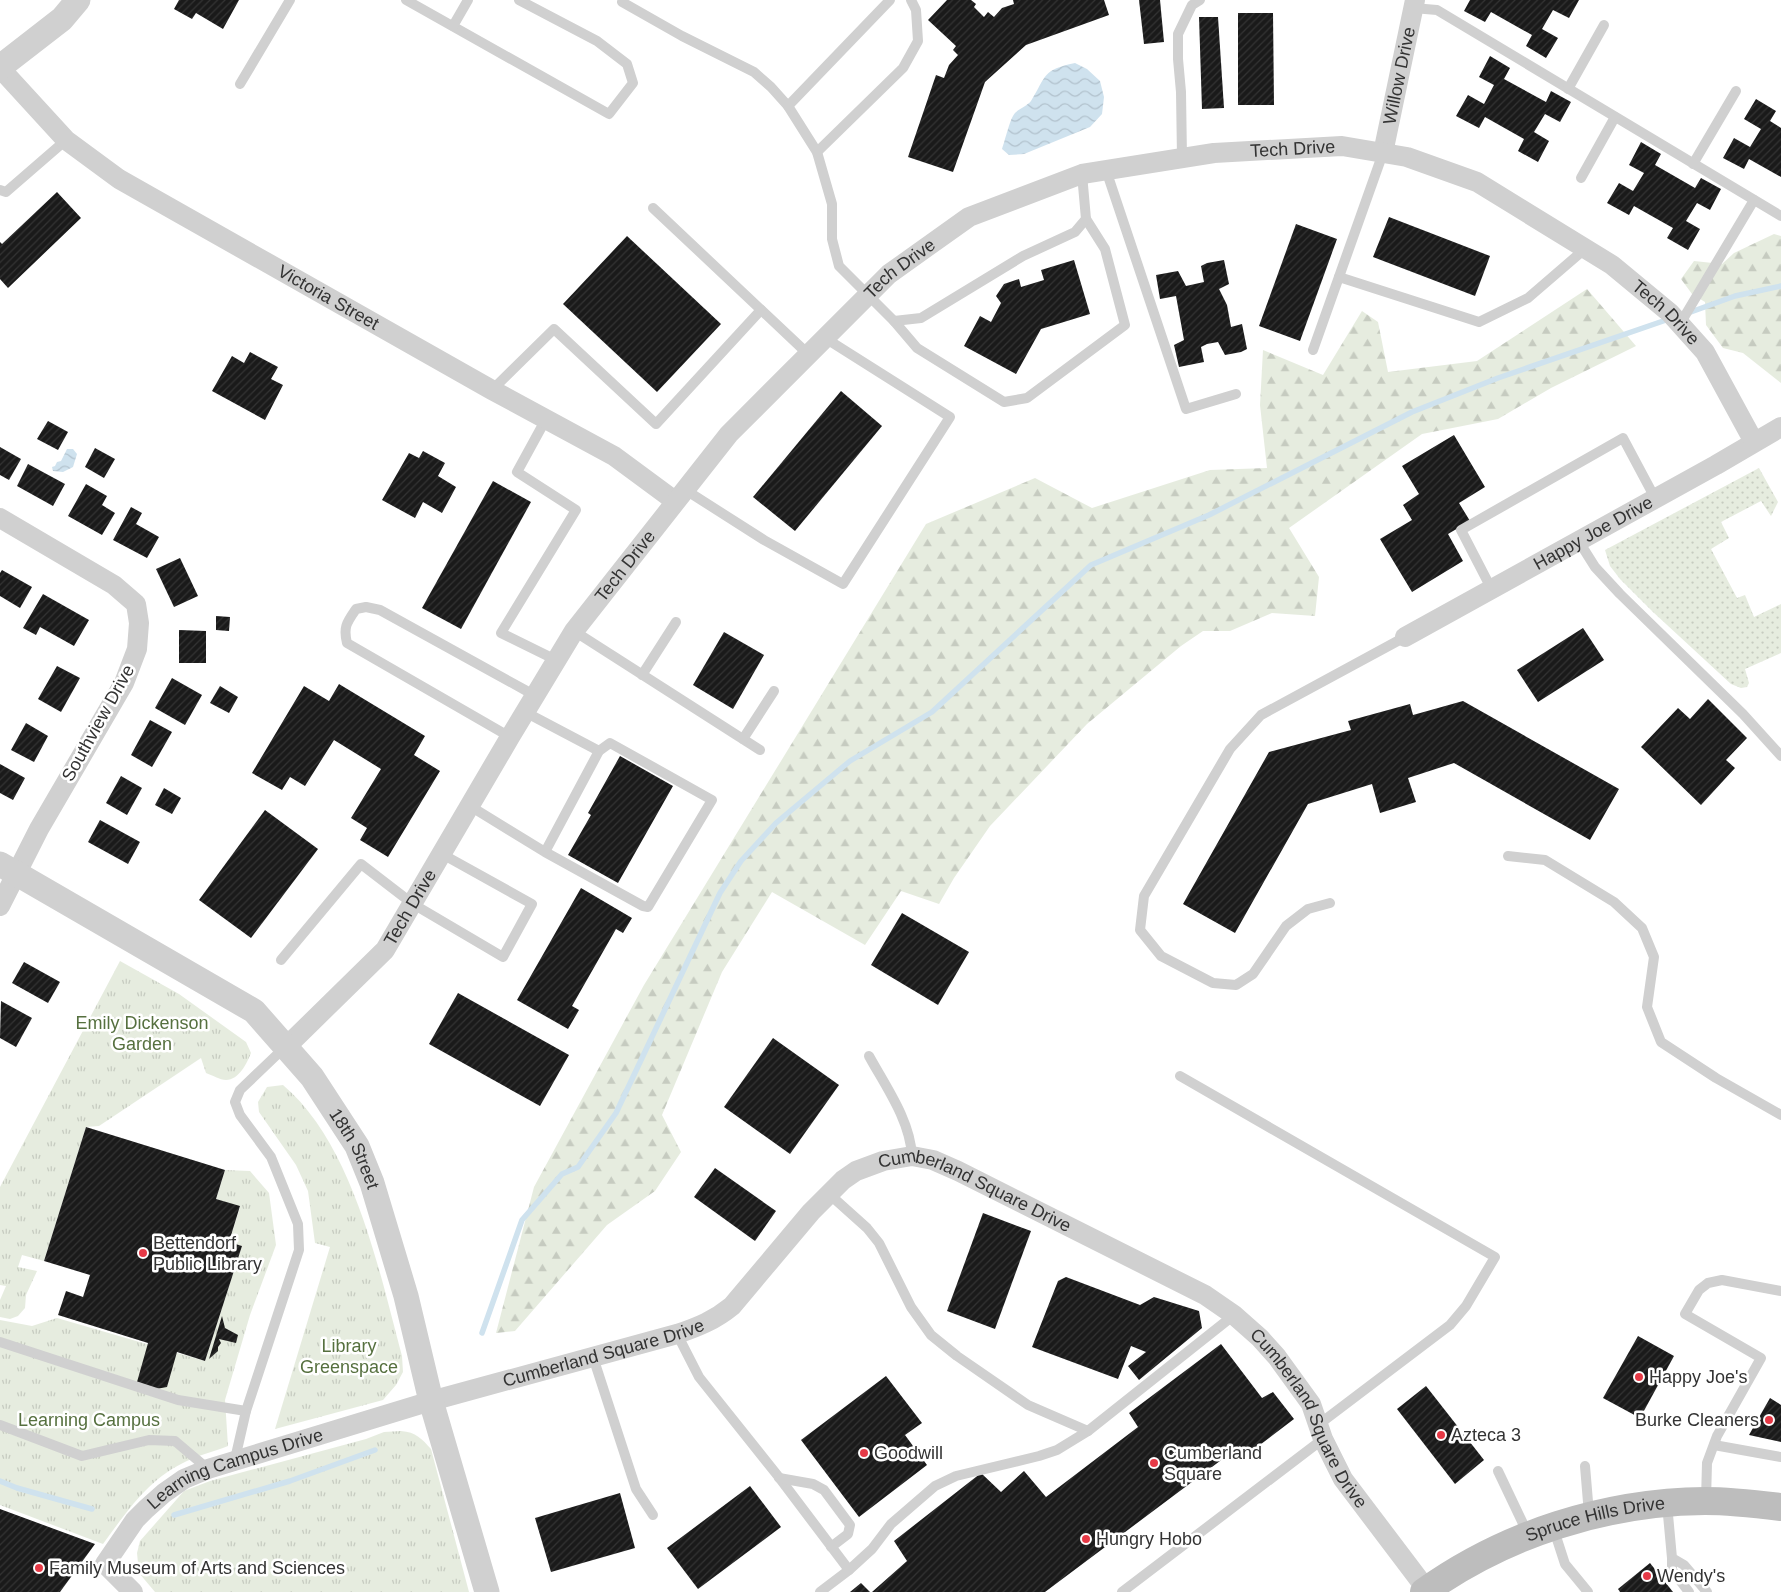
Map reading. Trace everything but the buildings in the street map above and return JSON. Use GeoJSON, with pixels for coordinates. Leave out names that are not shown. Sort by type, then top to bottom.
{"type":"FeatureCollection","features":[{"type":"Feature","properties":{"kind":"main road","name":"Spruce Hills Drive"},"geometry":{"type":"LineString","coordinates":[[1427,1591],[1457,1569],[1480,1557],[1541,1531],[1589,1515],[1642,1506],[1706,1501],[1781,1507]]}},
{"type":"Feature","properties":{"kind":"street"},"geometry":{"type":"LineString","coordinates":[[0,68],[62,19],[78,0]]}},
{"type":"Feature","properties":{"kind":"street","name":"Willow Drive"},"geometry":{"type":"LineString","coordinates":[[1384,153],[1414,4]]}},
{"type":"Feature","properties":{"kind":"street","name":"Victoria Street"},"geometry":{"type":"LineString","coordinates":[[0,68],[66,140],[119,179],[492,390],[614,456],[679,495]]}},
{"type":"Feature","properties":{"kind":"street","name":"Tech Drive"},"geometry":{"type":"LineString","coordinates":[[286,1047],[385,950],[574,632],[679,495],[729,434],[889,274],[970,217],[1082,174],[1214,153],[1342,146],[1407,157],[1477,182],[1612,265],[1670,313],[1705,352],[1754,442]]}},
{"type":"Feature","properties":{"kind":"street","name":"Happy Joe Drive"},"geometry":{"type":"LineString","coordinates":[[1404,637],[1716,465],[1781,427]]}},
{"type":"Feature","properties":{"kind":"street","name":"Southview Drive"},"geometry":{"type":"LineString","coordinates":[[0,518],[114,585],[136,604],[139,623],[137,648],[124,683],[39,829],[8,869],[0,906]]}},
{"type":"Feature","properties":{"kind":"street","name":"18th Street"},"geometry":{"type":"LineString","coordinates":[[8,869],[254,1012],[312,1077],[357,1146],[372,1183],[406,1296],[431,1401],[487,1592]]}},
{"type":"Feature","properties":{"kind":"street","name":"Cumberland Square Drive"},"geometry":{"type":"LineString","coordinates":[[431,1401],[705,1325],[719,1317],[732,1306],[828,1194],[843,1180],[856,1171],[883,1161],[912,1156],[934,1160],[1205,1295],[1234,1315],[1278,1357],[1311,1404],[1320,1432],[1343,1479],[1427,1591]]}},
{"type":"Feature","properties":{"kind":"street","name":"Learning Campus Drive"},"geometry":{"type":"LineString","coordinates":[[133,1592],[105,1564],[135,1520],[164,1493],[184,1479],[235,1460],[431,1401]]}},
{"type":"Feature","properties":{"kind":"lane"},"geometry":{"type":"LineString","coordinates":[[240,84],[290,0]]}},
{"type":"Feature","properties":{"kind":"lane"},"geometry":{"type":"LineString","coordinates":[[406,0],[609,114],[633,84],[627,64],[597,41],[519,0]]}},
{"type":"Feature","properties":{"kind":"lane"},"geometry":{"type":"LineString","coordinates":[[453,26],[468,0]]}},
{"type":"Feature","properties":{"kind":"lane"},"geometry":{"type":"LineString","coordinates":[[788,106],[890,0]]}},
{"type":"Feature","properties":{"kind":"lane"},"geometry":{"type":"LineString","coordinates":[[817,152],[904,68],[918,41],[916,10],[911,0]]}},
{"type":"Feature","properties":{"kind":"lane"},"geometry":{"type":"LineString","coordinates":[[1182,158],[1182,92],[1178,59],[1178,34],[1192,6],[1200,0]]}},
{"type":"Feature","properties":{"kind":"lane"},"geometry":{"type":"LineString","coordinates":[[621,1],[682,36],[754,72],[772,87],[788,106],[817,152],[832,204],[832,239],[839,266],[894,321],[917,348],[1004,402],[1026,398],[1125,325],[1105,249],[1086,219],[1082,174]]}},
{"type":"Feature","properties":{"kind":"lane"},"geometry":{"type":"LineString","coordinates":[[1414,4],[1437,10],[1781,216]]}},
{"type":"Feature","properties":{"kind":"lane"},"geometry":{"type":"LineString","coordinates":[[1568,89],[1604,25]]}},
{"type":"Feature","properties":{"kind":"lane"},"geometry":{"type":"LineString","coordinates":[[1693,164],[1736,91]]}},
{"type":"Feature","properties":{"kind":"lane"},"geometry":{"type":"LineString","coordinates":[[1580,178],[1615,117]]}},
{"type":"Feature","properties":{"kind":"lane"},"geometry":{"type":"LineString","coordinates":[[0,190],[6,192],[66,140]]}},
{"type":"Feature","properties":{"kind":"lane"},"geometry":{"type":"LineString","coordinates":[[1313,350],[1384,153]]}},
{"type":"Feature","properties":{"kind":"lane"},"geometry":{"type":"LineString","coordinates":[[1106,170],[1186,409],[1236,394]]}},
{"type":"Feature","properties":{"kind":"lane"},"geometry":{"type":"LineString","coordinates":[[1680,324],[1754,200]]}},
{"type":"Feature","properties":{"kind":"lane"},"geometry":{"type":"LineString","coordinates":[[653,208],[808,354]]}},
{"type":"Feature","properties":{"kind":"lane"},"geometry":{"type":"LineString","coordinates":[[894,321],[921,318],[1023,256],[1075,232],[1086,219]]}},
{"type":"Feature","properties":{"kind":"lane"},"geometry":{"type":"LineString","coordinates":[[1339,277],[1479,322],[1528,298],[1586,248]]}},
{"type":"Feature","properties":{"kind":"lane"},"geometry":{"type":"LineString","coordinates":[[492,390],[554,329],[656,424],[761,310]]}},
{"type":"Feature","properties":{"kind":"lane"},"geometry":{"type":"LineString","coordinates":[[679,495],[843,584],[950,417],[825,338]]}},
{"type":"Feature","properties":{"kind":"lane"},"geometry":{"type":"LineString","coordinates":[[546,419],[518,472],[576,510],[501,633],[556,660]]}},
{"type":"Feature","properties":{"kind":"lane"},"geometry":{"type":"LineString","coordinates":[[1491,588],[1461,530],[1623,438],[1655,498]]}},
{"type":"Feature","properties":{"kind":"lane"},"geometry":{"type":"LineString","coordinates":[[1578,540],[1595,567],[1620,594],[1743,714],[1781,756]]}},
{"type":"Feature","properties":{"kind":"lane"},"geometry":{"type":"LineString","coordinates":[[510,737],[347,643],[344,632],[348,620],[356,609],[366,607],[380,610],[530,704],[599,751]]}},
{"type":"Feature","properties":{"kind":"lane"},"geometry":{"type":"LineString","coordinates":[[642,675],[676,622]]}},
{"type":"Feature","properties":{"kind":"lane"},"geometry":{"type":"LineString","coordinates":[[574,632],[760,750]]}},
{"type":"Feature","properties":{"kind":"lane"},"geometry":{"type":"LineString","coordinates":[[1330,903],[1308,909],[1286,926],[1253,974],[1236,985],[1212,983],[1161,956],[1140,930],[1144,896],[1230,749],[1261,715],[1404,637]]}},
{"type":"Feature","properties":{"kind":"lane"},"geometry":{"type":"LineString","coordinates":[[743,739],[774,692]]}},
{"type":"Feature","properties":{"kind":"lane"},"geometry":{"type":"LineString","coordinates":[[470,806],[545,852],[648,907],[712,800],[610,743],[599,751],[545,852]]}},
{"type":"Feature","properties":{"kind":"lane"},"geometry":{"type":"LineString","coordinates":[[281,960],[361,864],[413,904],[503,957],[532,904],[442,854]]}},
{"type":"Feature","properties":{"kind":"lane"},"geometry":{"type":"LineString","coordinates":[[1508,856],[1545,860],[1614,902],[1642,928],[1654,957],[1647,1007],[1660,1042],[1716,1078],[1781,1115]]}},
{"type":"Feature","properties":{"kind":"lane"},"geometry":{"type":"LineString","coordinates":[[235,1460],[246,1410],[299,1250],[298,1224],[271,1157],[240,1115],[235,1102],[240,1090],[286,1047]]}},
{"type":"Feature","properties":{"kind":"lane"},"geometry":{"type":"LineString","coordinates":[[868,1056],[896,1105],[911,1142],[912,1156]]}},
{"type":"Feature","properties":{"kind":"lane"},"geometry":{"type":"LineString","coordinates":[[1122,1592],[1450,1325],[1466,1306],[1495,1256],[1180,1076]]}},
{"type":"Feature","properties":{"kind":"lane"},"geometry":{"type":"LineString","coordinates":[[828,1194],[867,1228],[879,1243],[911,1307],[931,1335],[957,1356],[1028,1405],[1088,1431]]}},
{"type":"Feature","properties":{"kind":"lane"},"geometry":{"type":"LineString","coordinates":[[1706,1501],[1707,1463],[1717,1436],[1761,1358],[1685,1314],[1699,1290],[1708,1283],[1722,1280],[1781,1291]]}},
{"type":"Feature","properties":{"kind":"lane"},"geometry":{"type":"LineString","coordinates":[[820,1592],[849,1570],[872,1549],[891,1524],[935,1486],[956,1476],[1040,1456],[1057,1450],[1088,1431],[1234,1315]]}},
{"type":"Feature","properties":{"kind":"lane"},"geometry":{"type":"LineString","coordinates":[[678,1334],[699,1377],[849,1570]]}},
{"type":"Feature","properties":{"kind":"lane"},"geometry":{"type":"LineString","coordinates":[[0,1342],[178,1400],[246,1410]]}},
{"type":"Feature","properties":{"kind":"lane"},"geometry":{"type":"LineString","coordinates":[[593,1357],[636,1488],[653,1515]]}},
{"type":"Feature","properties":{"kind":"lane"},"geometry":{"type":"LineString","coordinates":[[0,1425],[82,1456],[149,1440],[175,1441],[208,1469]]}},
{"type":"Feature","properties":{"kind":"lane"},"geometry":{"type":"LineString","coordinates":[[1714,1446],[1781,1458]]}},
{"type":"Feature","properties":{"kind":"lane"},"geometry":{"type":"LineString","coordinates":[[1585,1466],[1589,1515]]}},
{"type":"Feature","properties":{"kind":"lane"},"geometry":{"type":"LineString","coordinates":[[1498,1471],[1565,1564],[1588,1592]]}},
{"type":"Feature","properties":{"kind":"lane"},"geometry":{"type":"LineString","coordinates":[[779,1478],[813,1484],[824,1490],[850,1525],[848,1534],[832,1547]]}},
{"type":"Feature","properties":{"kind":"lane"},"geometry":{"type":"LineString","coordinates":[[1668,1504],[1672,1570],[1690,1592]]}},
{"type":"Feature","properties":{"kind":"lane"},"geometry":{"type":"LineString","coordinates":[[1672,1558],[1684,1565],[1707,1592]]}},
{"type":"Feature","properties":{"kind":"green space"},"geometry":{"type":"Polygon","coordinates":[[[1774,234],[1781,236],[1781,383],[1743,353],[1723,348],[1706,325],[1705,302],[1692,294],[1681,279],[1694,261],[1722,264],[1734,253],[1774,234]]]}},
{"type":"Feature","properties":{"kind":"green space"},"geometry":{"type":"Polygon","coordinates":[[[1587,289],[1636,346],[1551,388],[1498,419],[1422,434],[1289,528],[1319,577],[1315,616],[1272,613],[1230,631],[1203,631],[1181,646],[1087,724],[990,826],[954,878],[939,904],[901,891],[865,945],[772,892],[722,972],[662,1115],[681,1152],[655,1191],[607,1225],[515,1331],[496,1333],[534,1187],[644,985],[926,524],[1035,478],[1092,508],[1210,470],[1267,468],[1260,405],[1263,350],[1323,375],[1362,311],[1378,322],[1388,372],[1477,361],[1587,289]]]}},
{"type":"Feature","properties":{"kind":"green space"},"geometry":{"type":"Polygon","coordinates":[[[1759,468],[1778,502],[1771,516],[1761,501],[1721,522],[1729,538],[1711,549],[1737,598],[1745,595],[1754,617],[1781,604],[1781,653],[1745,669],[1749,683],[1747,687],[1741,688],[1731,684],[1620,579],[1610,566],[1605,550],[1759,468]]]}},
{"type":"Feature","properties":{"kind":"green space","name":"Emily Dickenson Garden"},"geometry":{"type":"Polygon","coordinates":[[[120,961],[179,994],[246,1042],[251,1053],[239,1074],[226,1080],[206,1073],[201,1058],[99,1126],[86,1127],[44,1261],[22,1255],[18,1267],[37,1271],[26,1295],[25,1308],[18,1316],[10,1319],[0,1317],[0,1300],[6,1286],[0,1285],[0,1187],[120,961]]]}},
{"type":"Feature","properties":{"kind":"green space","name":"Library Greenspace"},"geometry":{"type":"Polygon","coordinates":[[[283,1085],[307,1110],[328,1140],[345,1174],[373,1248],[402,1356],[403,1372],[396,1385],[383,1400],[275,1429],[330,1247],[315,1243],[308,1191],[296,1165],[259,1112],[258,1102],[267,1087],[283,1085]]]}},
{"type":"Feature","properties":{"kind":"green space","name":"Learning Campus"},"geometry":{"type":"Polygon","coordinates":[[[225,1170],[250,1171],[269,1193],[276,1245],[250,1315],[225,1400],[228,1446],[186,1461],[158,1479],[137,1499],[103,1544],[0,1505],[0,1320],[32,1326],[57,1318],[205,1361],[242,1246],[229,1242],[240,1207],[216,1199],[225,1170]]]}},
{"type":"Feature","properties":{"kind":"green space"},"geometry":{"type":"Polygon","coordinates":[[[401,1431],[415,1434],[431,1449],[469,1592],[155,1592],[139,1573],[137,1553],[140,1541],[184,1491],[210,1481],[366,1439],[384,1432],[401,1431]]]}},
{"type":"Feature","properties":{"kind":"water"},"geometry":{"type":"Polygon","coordinates":[[[1075,63],[1087,69],[1100,81],[1104,97],[1102,114],[1090,127],[1024,154],[1009,155],[1002,149],[1009,124],[1015,113],[1031,101],[1043,79],[1051,71],[1075,63]]]}},
{"type":"Feature","properties":{"kind":"water"},"geometry":{"type":"Polygon","coordinates":[[[67,449],[73,449],[77,454],[73,467],[63,472],[53,471],[52,467],[61,461],[67,449]]]}},
{"type":"Feature","properties":{"kind":"waterway"},"geometry":{"type":"LineString","coordinates":[[1688,313],[1735,296],[1781,286]]}},
{"type":"Feature","properties":{"kind":"waterway"},"geometry":{"type":"LineString","coordinates":[[482,1333],[522,1220],[562,1174],[578,1167],[616,1113],[720,893],[741,861],[776,823],[850,761],[932,712],[1091,565],[1209,515],[1412,412],[1498,378],[1669,319]]}},
{"type":"Feature","properties":{"kind":"waterway"},"geometry":{"type":"LineString","coordinates":[[174,1515],[290,1481],[375,1450]]}},
{"type":"Feature","properties":{"kind":"waterway"},"geometry":{"type":"LineString","coordinates":[[0,1481],[17,1488],[92,1509]]}},
{"type":"Feature","properties":{"kind":"place","name":"Bettendorf Public Library"},"geometry":{"type":"Point","coordinates":[143,1253]}},
{"type":"Feature","properties":{"kind":"place","name":"Happy Joe's"},"geometry":{"type":"Point","coordinates":[1639,1377]}},
{"type":"Feature","properties":{"kind":"place","name":"Burke Cleaners"},"geometry":{"type":"Point","coordinates":[1769,1420]}},
{"type":"Feature","properties":{"kind":"place","name":"Azteca 3"},"geometry":{"type":"Point","coordinates":[1441,1435]}},
{"type":"Feature","properties":{"kind":"place","name":"Goodwill"},"geometry":{"type":"Point","coordinates":[864,1453]}},
{"type":"Feature","properties":{"kind":"place","name":"Cumberland Square"},"geometry":{"type":"Point","coordinates":[1154,1463]}},
{"type":"Feature","properties":{"kind":"place","name":"Hungry Hobo"},"geometry":{"type":"Point","coordinates":[1086,1539]}},
{"type":"Feature","properties":{"kind":"place","name":"Family Museum of Arts and Sciences"},"geometry":{"type":"Point","coordinates":[39,1568]}},
{"type":"Feature","properties":{"kind":"place","name":"Wendy's"},"geometry":{"type":"Point","coordinates":[1647,1576]}}]}
